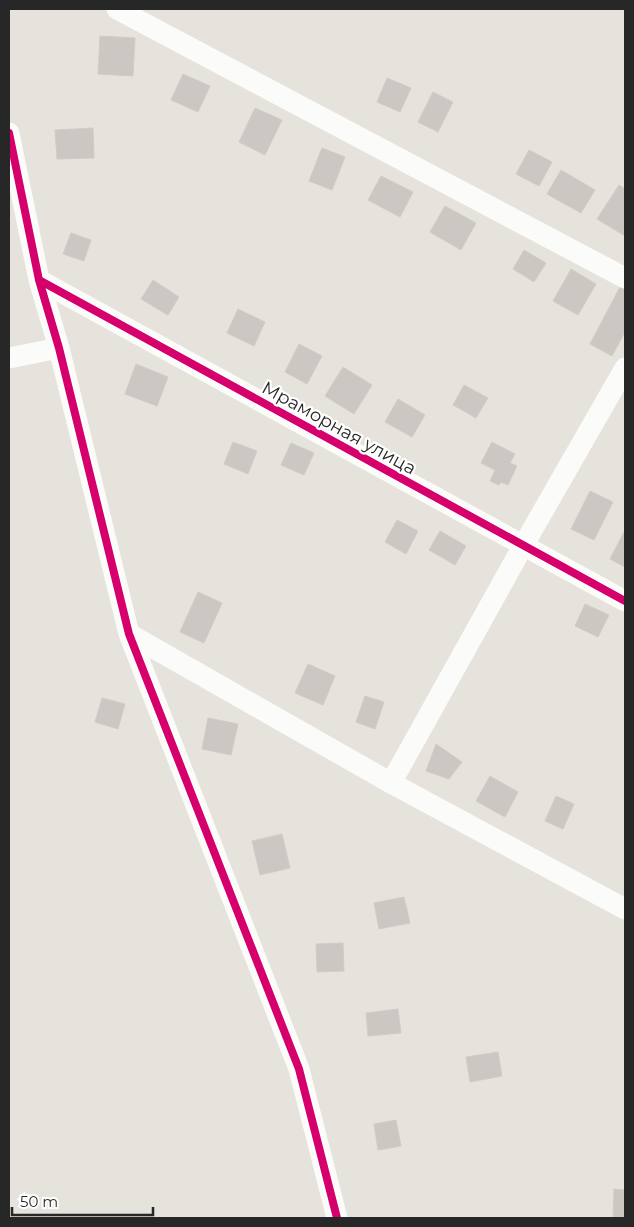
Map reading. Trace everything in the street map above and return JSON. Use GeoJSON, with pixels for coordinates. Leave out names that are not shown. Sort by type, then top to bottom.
{"type":"FeatureCollection","features":[{"type":"Feature","properties":{"kind":"street"},"geometry":{"type":"LineString","coordinates":[[117,9],[625,278]]}},
{"type":"Feature","properties":{"kind":"street"},"geometry":{"type":"LineString","coordinates":[[9,133],[39,280],[59,348],[129,634],[299,1069],[337,1218]]}},
{"type":"Feature","properties":{"kind":"street","name":"Мраморная улица"},"geometry":{"type":"LineString","coordinates":[[39,280],[625,601]]}},
{"type":"Feature","properties":{"kind":"street"},"geometry":{"type":"LineString","coordinates":[[9,358],[59,348]]}},
{"type":"Feature","properties":{"kind":"street"},"geometry":{"type":"LineString","coordinates":[[391,783],[625,368]]}},
{"type":"Feature","properties":{"kind":"street"},"geometry":{"type":"LineString","coordinates":[[129,634],[391,783],[625,909]]}},
{"type":"Feature","properties":{"kind":"building"},"geometry":{"type":"Polygon","coordinates":[[[100,36],[135,38],[133,76],[98,74],[100,36]]]}},
{"type":"Feature","properties":{"kind":"building"},"geometry":{"type":"Polygon","coordinates":[[[183,74],[210,86],[198,112],[171,100],[183,74]]]}},
{"type":"Feature","properties":{"kind":"building"},"geometry":{"type":"Polygon","coordinates":[[[387,78],[411,88],[400,112],[377,102],[387,78]]]}},
{"type":"Feature","properties":{"kind":"building"},"geometry":{"type":"Polygon","coordinates":[[[433,92],[453,102],[438,132],[418,122],[433,92]]]}},
{"type":"Feature","properties":{"kind":"building"},"geometry":{"type":"Polygon","coordinates":[[[255,108],[282,120],[265,155],[239,142],[255,108]]]}},
{"type":"Feature","properties":{"kind":"building"},"geometry":{"type":"Polygon","coordinates":[[[93,128],[94,158],[57,159],[55,130],[93,128]]]}},
{"type":"Feature","properties":{"kind":"building"},"geometry":{"type":"Polygon","coordinates":[[[322,148],[345,157],[332,190],[309,181],[322,148]]]}},
{"type":"Feature","properties":{"kind":"building"},"geometry":{"type":"Polygon","coordinates":[[[529,150],[552,162],[539,186],[516,174],[529,150]]]}},
{"type":"Feature","properties":{"kind":"building"},"geometry":{"type":"Polygon","coordinates":[[[561,170],[595,190],[581,213],[547,194],[561,170]]]}},
{"type":"Feature","properties":{"kind":"building"},"geometry":{"type":"Polygon","coordinates":[[[381,176],[413,192],[400,217],[368,200],[381,176]]]}},
{"type":"Feature","properties":{"kind":"building"},"geometry":{"type":"Polygon","coordinates":[[[619,185],[625,189],[625,236],[597,219],[619,185]]]}},
{"type":"Feature","properties":{"kind":"building"},"geometry":{"type":"Polygon","coordinates":[[[445,206],[476,223],[461,250],[430,232],[445,206]]]}},
{"type":"Feature","properties":{"kind":"building"},"geometry":{"type":"Polygon","coordinates":[[[71,233],[91,240],[84,261],[63,254],[71,233]]]}},
{"type":"Feature","properties":{"kind":"building"},"geometry":{"type":"Polygon","coordinates":[[[524,250],[546,263],[534,282],[513,269],[524,250]]]}},
{"type":"Feature","properties":{"kind":"building"},"geometry":{"type":"Polygon","coordinates":[[[571,269],[596,284],[578,315],[553,301],[571,269]]]}},
{"type":"Feature","properties":{"kind":"building"},"geometry":{"type":"Polygon","coordinates":[[[153,280],[179,297],[168,315],[141,299],[153,280]]]}},
{"type":"Feature","properties":{"kind":"building"},"geometry":{"type":"Polygon","coordinates":[[[620,287],[625,290],[625,332],[612,356],[590,344],[620,287]]]}},
{"type":"Feature","properties":{"kind":"building"},"geometry":{"type":"Polygon","coordinates":[[[238,309],[265,322],[254,346],[227,333],[238,309]]]}},
{"type":"Feature","properties":{"kind":"building"},"geometry":{"type":"Polygon","coordinates":[[[299,344],[322,356],[307,384],[285,372],[299,344]]]}},
{"type":"Feature","properties":{"kind":"building"},"geometry":{"type":"Polygon","coordinates":[[[136,364],[168,377],[157,406],[125,394],[136,364]]]}},
{"type":"Feature","properties":{"kind":"building"},"geometry":{"type":"Polygon","coordinates":[[[343,367],[372,385],[354,414],[325,396],[343,367]]]}},
{"type":"Feature","properties":{"kind":"building"},"geometry":{"type":"Polygon","coordinates":[[[464,385],[488,398],[476,418],[453,405],[464,385]]]}},
{"type":"Feature","properties":{"kind":"building"},"geometry":{"type":"Polygon","coordinates":[[[398,399],[425,415],[412,437],[385,422],[398,399]]]}},
{"type":"Feature","properties":{"kind":"building"},"geometry":{"type":"Polygon","coordinates":[[[233,442],[257,451],[248,474],[224,464],[233,442]]]}},
{"type":"Feature","properties":{"kind":"building"},"geometry":{"type":"Polygon","coordinates":[[[492,442],[515,454],[510,463],[517,466],[508,485],[501,482],[499,485],[490,481],[495,470],[481,463],[492,442]]]}},
{"type":"Feature","properties":{"kind":"building"},"geometry":{"type":"Polygon","coordinates":[[[291,443],[314,453],[304,475],[281,465],[291,443]]]}},
{"type":"Feature","properties":{"kind":"building"},"geometry":{"type":"Polygon","coordinates":[[[590,491],[613,502],[594,540],[571,529],[590,491]]]}},
{"type":"Feature","properties":{"kind":"building"},"geometry":{"type":"Polygon","coordinates":[[[397,520],[418,531],[406,554],[385,542],[397,520]]]}},
{"type":"Feature","properties":{"kind":"building"},"geometry":{"type":"Polygon","coordinates":[[[440,531],[466,546],[455,565],[429,550],[440,531]]]}},
{"type":"Feature","properties":{"kind":"building"},"geometry":{"type":"Polygon","coordinates":[[[625,533],[625,567],[610,559],[625,533]]]}},
{"type":"Feature","properties":{"kind":"building"},"geometry":{"type":"Polygon","coordinates":[[[198,592],[222,603],[204,643],[180,632],[198,592]]]}},
{"type":"Feature","properties":{"kind":"building"},"geometry":{"type":"Polygon","coordinates":[[[585,604],[609,615],[598,637],[575,626],[585,604]]]}},
{"type":"Feature","properties":{"kind":"building"},"geometry":{"type":"Polygon","coordinates":[[[308,664],[335,676],[323,705],[295,693],[308,664]]]}},
{"type":"Feature","properties":{"kind":"building"},"geometry":{"type":"Polygon","coordinates":[[[365,696],[384,702],[375,729],[356,722],[365,696]]]}},
{"type":"Feature","properties":{"kind":"building"},"geometry":{"type":"Polygon","coordinates":[[[102,698],[125,704],[118,729],[95,722],[102,698]]]}},
{"type":"Feature","properties":{"kind":"building"},"geometry":{"type":"Polygon","coordinates":[[[208,718],[238,724],[231,755],[202,749],[208,718]]]}},
{"type":"Feature","properties":{"kind":"building"},"geometry":{"type":"Polygon","coordinates":[[[436,744],[462,762],[449,779],[426,771],[436,744]]]}},
{"type":"Feature","properties":{"kind":"building"},"geometry":{"type":"Polygon","coordinates":[[[490,776],[518,792],[505,817],[476,801],[490,776]]]}},
{"type":"Feature","properties":{"kind":"building"},"geometry":{"type":"Polygon","coordinates":[[[556,796],[574,804],[563,829],[545,821],[556,796]]]}},
{"type":"Feature","properties":{"kind":"building"},"geometry":{"type":"Polygon","coordinates":[[[282,834],[290,868],[260,875],[252,841],[282,834]]]}},
{"type":"Feature","properties":{"kind":"building"},"geometry":{"type":"Polygon","coordinates":[[[404,897],[410,923],[379,929],[374,903],[404,897]]]}},
{"type":"Feature","properties":{"kind":"building"},"geometry":{"type":"Polygon","coordinates":[[[343,943],[344,971],[317,972],[316,944],[343,943]]]}},
{"type":"Feature","properties":{"kind":"building"},"geometry":{"type":"Polygon","coordinates":[[[398,1009],[401,1033],[368,1036],[366,1013],[398,1009]]]}},
{"type":"Feature","properties":{"kind":"building"},"geometry":{"type":"Polygon","coordinates":[[[498,1052],[502,1076],[470,1082],[466,1057],[498,1052]]]}},
{"type":"Feature","properties":{"kind":"building"},"geometry":{"type":"Polygon","coordinates":[[[396,1120],[401,1146],[378,1150],[374,1124],[396,1120]]]}},
{"type":"Feature","properties":{"kind":"building"},"geometry":{"type":"Polygon","coordinates":[[[614,1189],[625,1190],[625,1218],[613,1218],[614,1189]]]}},
{"type":"Feature","properties":{"kind":"cycle path"},"geometry":{"type":"LineString","coordinates":[[9,133],[39,280],[59,348],[129,634],[299,1069],[337,1218]]}},
{"type":"Feature","properties":{"kind":"cycle path"},"geometry":{"type":"LineString","coordinates":[[39,280],[625,601]]}}]}
